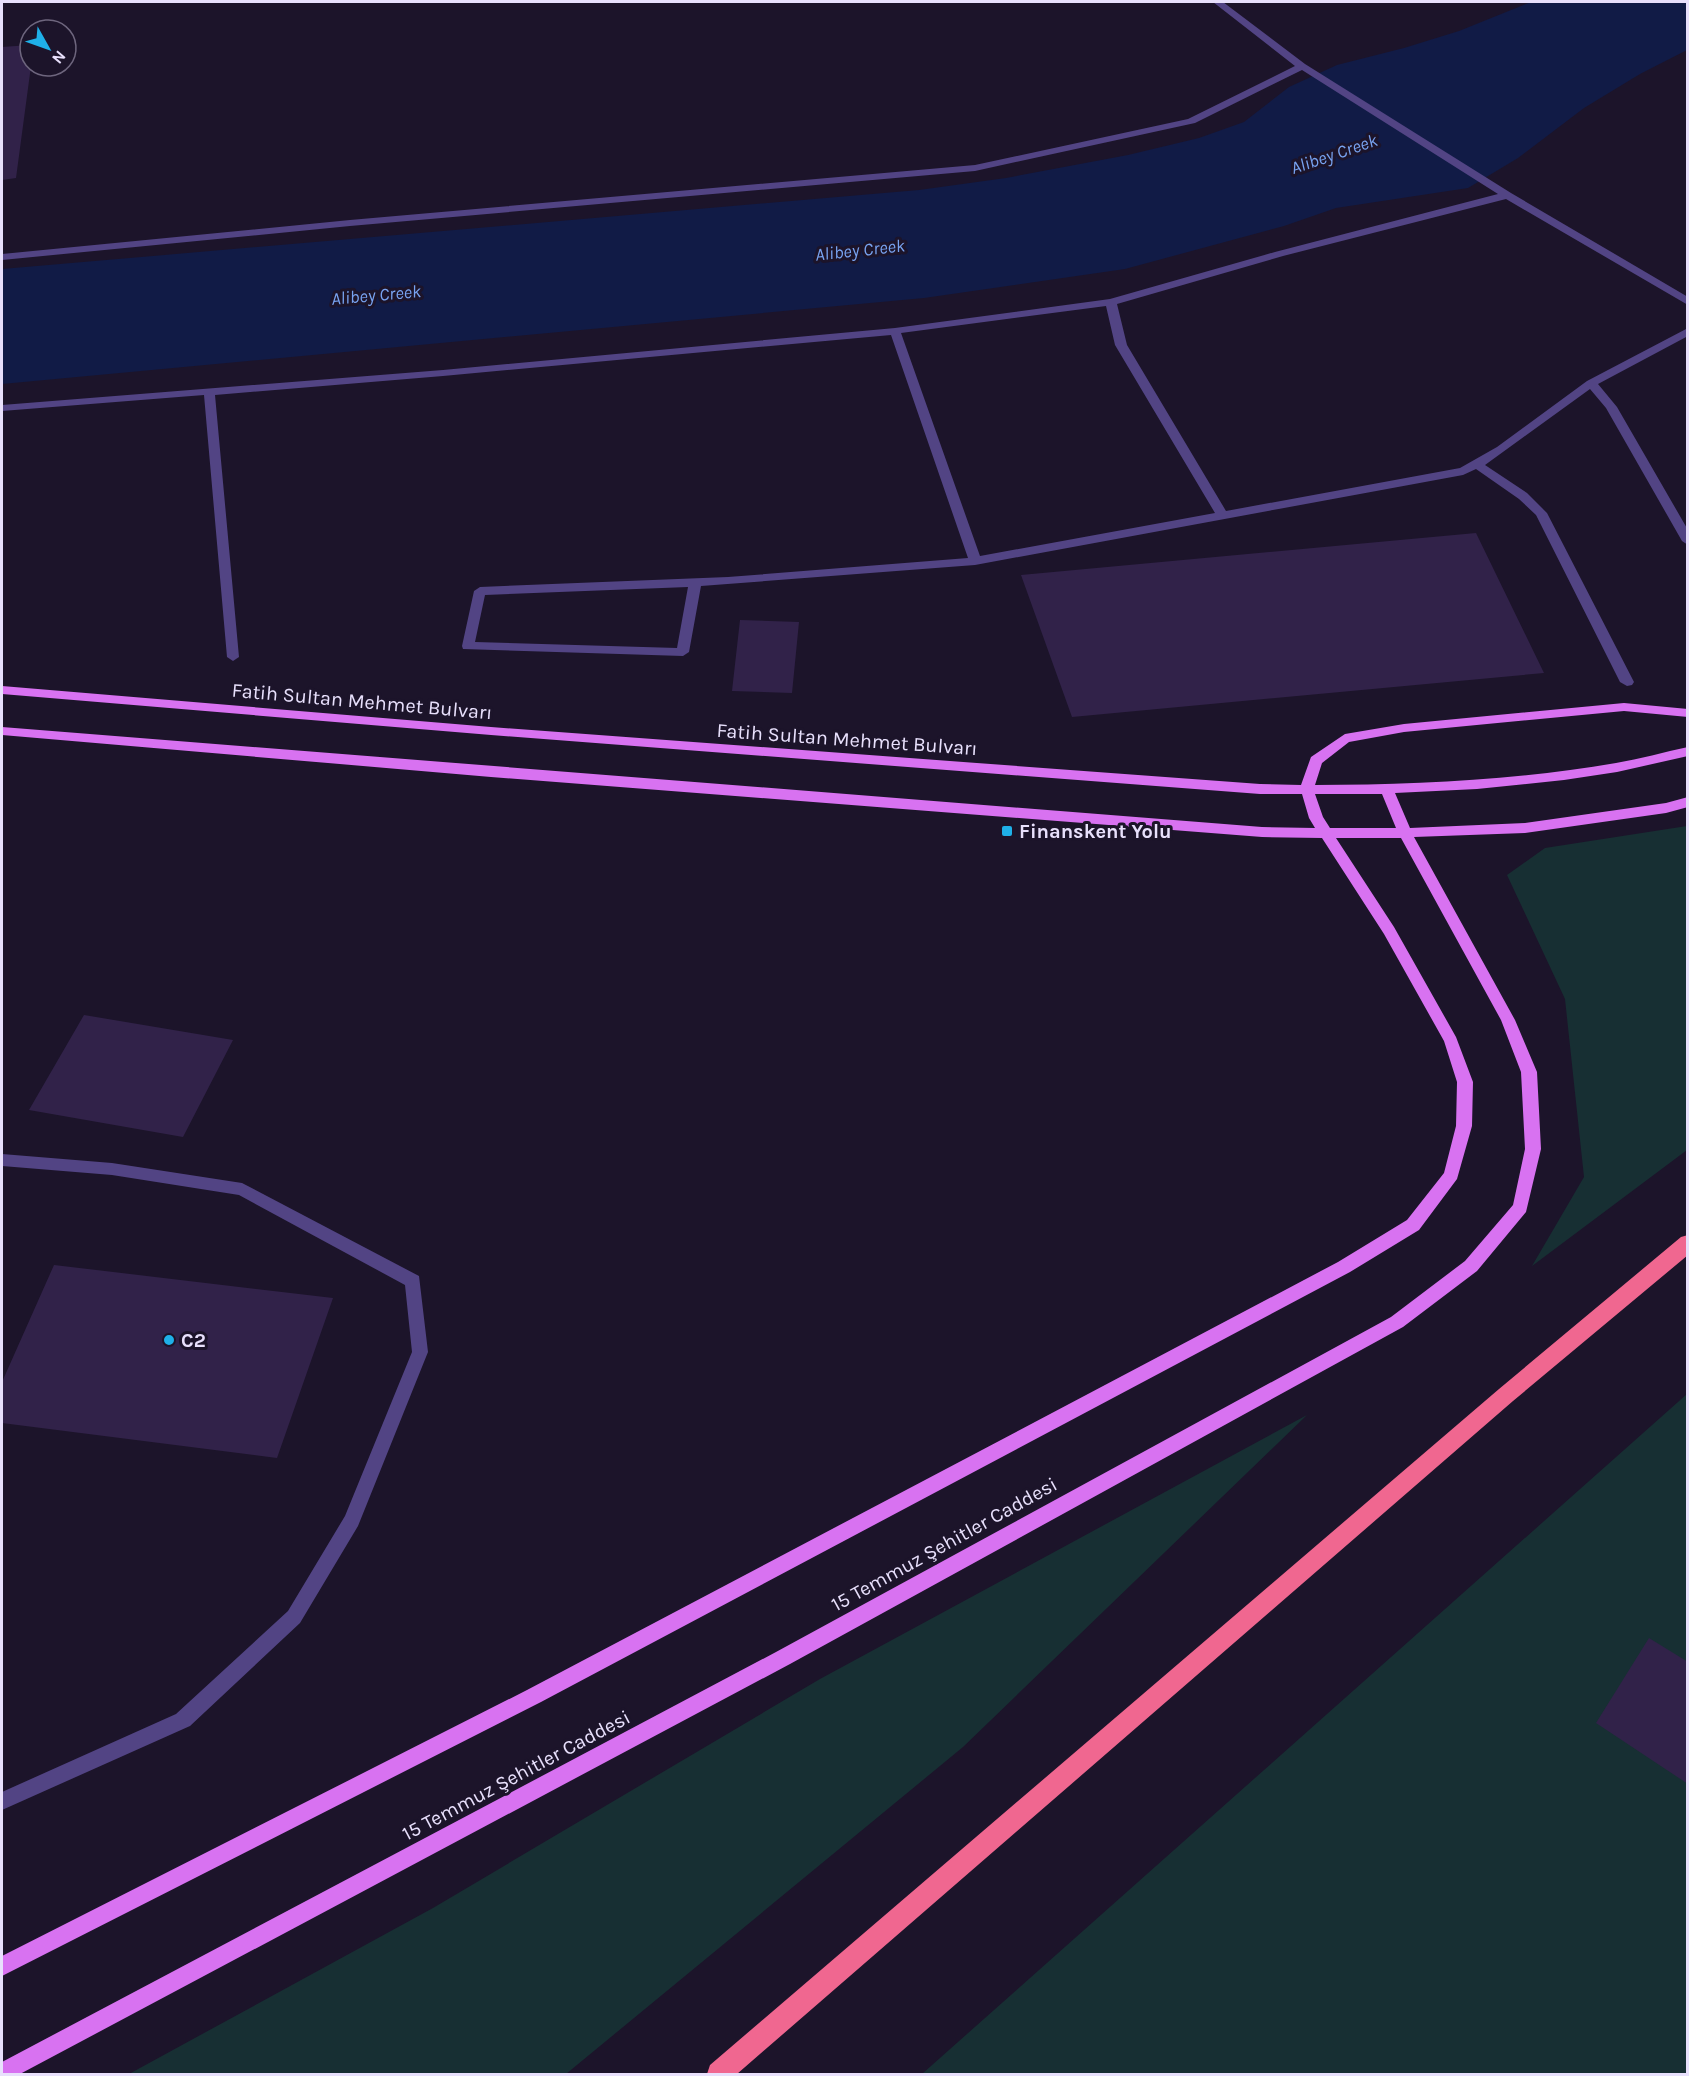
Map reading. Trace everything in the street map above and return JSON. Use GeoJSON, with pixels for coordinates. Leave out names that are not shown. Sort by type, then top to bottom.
{"type":"FeatureCollection","features":[{"type":"Feature","properties":{"kind":"highway"},"geometry":{"type":"LineString","coordinates":[[719,2074],[1506,1395],[1688,1243]]}},
{"type":"Feature","properties":{"kind":"main road","name":"Fatih Sultan Mehmet Bulvarı"},"geometry":{"type":"LineString","coordinates":[[2,690],[1036,773],[1307,790],[1516,781],[1609,769],[1688,751]]}},
{"type":"Feature","properties":{"kind":"main road"},"geometry":{"type":"LineString","coordinates":[[2,1966],[544,1690],[1324,1278],[1413,1225],[1451,1175],[1464,1126],[1465,1082],[1451,1041],[1389,931],[1316,818],[1307,790],[1316,760],[1345,738],[1404,728],[1624,707],[1688,713]]}},
{"type":"Feature","properties":{"kind":"main road"},"geometry":{"type":"LineString","coordinates":[[2,731],[1115,822],[1326,834],[1525,828],[1666,808],[1688,802]]}},
{"type":"Feature","properties":{"kind":"main road","name":"15 Temmuz Şehitler Caddesi"},"geometry":{"type":"LineString","coordinates":[[2,2073],[773,1663],[1386,1328],[1471,1266],[1520,1208],[1533,1149],[1529,1071],[1508,1020],[1405,833],[1386,788]]}},
{"type":"Feature","properties":{"kind":"lane"},"geometry":{"type":"LineString","coordinates":[[1218,2],[1302,66],[1508,195],[1688,302]]}},
{"type":"Feature","properties":{"kind":"lane"},"geometry":{"type":"LineString","coordinates":[[2,257],[350,223],[975,168],[1191,121],[1302,66]]}},
{"type":"Feature","properties":{"kind":"lane"},"geometry":{"type":"LineString","coordinates":[[2,408],[895,331],[1111,302],[1279,254],[1508,195]]}},
{"type":"Feature","properties":{"kind":"lane"},"geometry":{"type":"LineString","coordinates":[[1111,302],[1121,345],[1223,516]]}},
{"type":"Feature","properties":{"kind":"lane"},"geometry":{"type":"LineString","coordinates":[[895,331],[975,561]]}},
{"type":"Feature","properties":{"kind":"lane"},"geometry":{"type":"LineString","coordinates":[[694,583],[683,652],[468,645],[480,591],[694,583],[975,561],[1463,471],[1478,465],[1591,383],[1688,331]]}},
{"type":"Feature","properties":{"kind":"lane"},"geometry":{"type":"LineString","coordinates":[[1591,383],[1611,407],[1688,541]]}},
{"type":"Feature","properties":{"kind":"lane"},"geometry":{"type":"LineString","coordinates":[[208,392],[233,657]]}},
{"type":"Feature","properties":{"kind":"lane"},"geometry":{"type":"LineString","coordinates":[[1478,465],[1523,496],[1541,513],[1626,682]]}},
{"type":"Feature","properties":{"kind":"lane"},"geometry":{"type":"LineString","coordinates":[[2,1160],[112,1169],[242,1189],[413,1281],[420,1352],[352,1520],[294,1617],[183,1720],[2,1801]]}},
{"type":"Feature","properties":{"kind":"green space"},"geometry":{"type":"Polygon","coordinates":[[[1687,826],[1687,1150],[1532,1266],[1584,1177],[1565,999],[1507,875],[1545,848],[1687,826]]]}},
{"type":"Feature","properties":{"kind":"green space"},"geometry":{"type":"Polygon","coordinates":[[[1687,1394],[1687,2074],[922,2074],[1687,1394]]]}},
{"type":"Feature","properties":{"kind":"green space"},"geometry":{"type":"Polygon","coordinates":[[[1307,1415],[963,1747],[566,2074],[129,2074],[433,1908],[820,1679],[1307,1415]]]}},
{"type":"Feature","properties":{"kind":"water","name":"Alibey Creek"},"geometry":{"type":"Polygon","coordinates":[[[1531,2],[1687,2],[1687,50],[1640,74],[1584,108],[1518,158],[1468,188],[1336,208],[1284,226],[1125,269],[924,298],[2,384],[2,269],[919,190],[1006,178],[1128,155],[1199,138],[1244,122],[1289,87],[1337,65],[1459,31],[1531,2]]]}},
{"type":"Feature","properties":{"kind":"building"},"geometry":{"type":"Polygon","coordinates":[[[18,46],[18,78],[29,78],[16,178],[2,180],[2,47],[18,46]]]}},
{"type":"Feature","properties":{"kind":"building"},"geometry":{"type":"Polygon","coordinates":[[[1476,533],[1544,673],[1072,717],[1021,575],[1476,533]]]}},
{"type":"Feature","properties":{"kind":"building"},"geometry":{"type":"Polygon","coordinates":[[[740,620],[799,622],[792,693],[732,691],[740,620]]]}},
{"type":"Feature","properties":{"kind":"building"},"geometry":{"type":"Polygon","coordinates":[[[84,1015],[233,1040],[183,1137],[29,1110],[84,1015]]]}},
{"type":"Feature","properties":{"kind":"building","name":"C2"},"geometry":{"type":"Polygon","coordinates":[[[54,1265],[333,1298],[277,1458],[2,1423],[2,1382],[54,1265]]]}},
{"type":"Feature","properties":{"kind":"building"},"geometry":{"type":"Polygon","coordinates":[[[1649,1638],[1688,1662],[1688,1784],[1596,1723],[1649,1638]]]}},
{"type":"Feature","properties":{"kind":"place","name":"Finanskent Yolu"},"geometry":{"type":"Point","coordinates":[1007,831]}},
{"type":"Feature","properties":{"kind":"place","name":"C2"},"geometry":{"type":"Point","coordinates":[169,1340]}}]}
